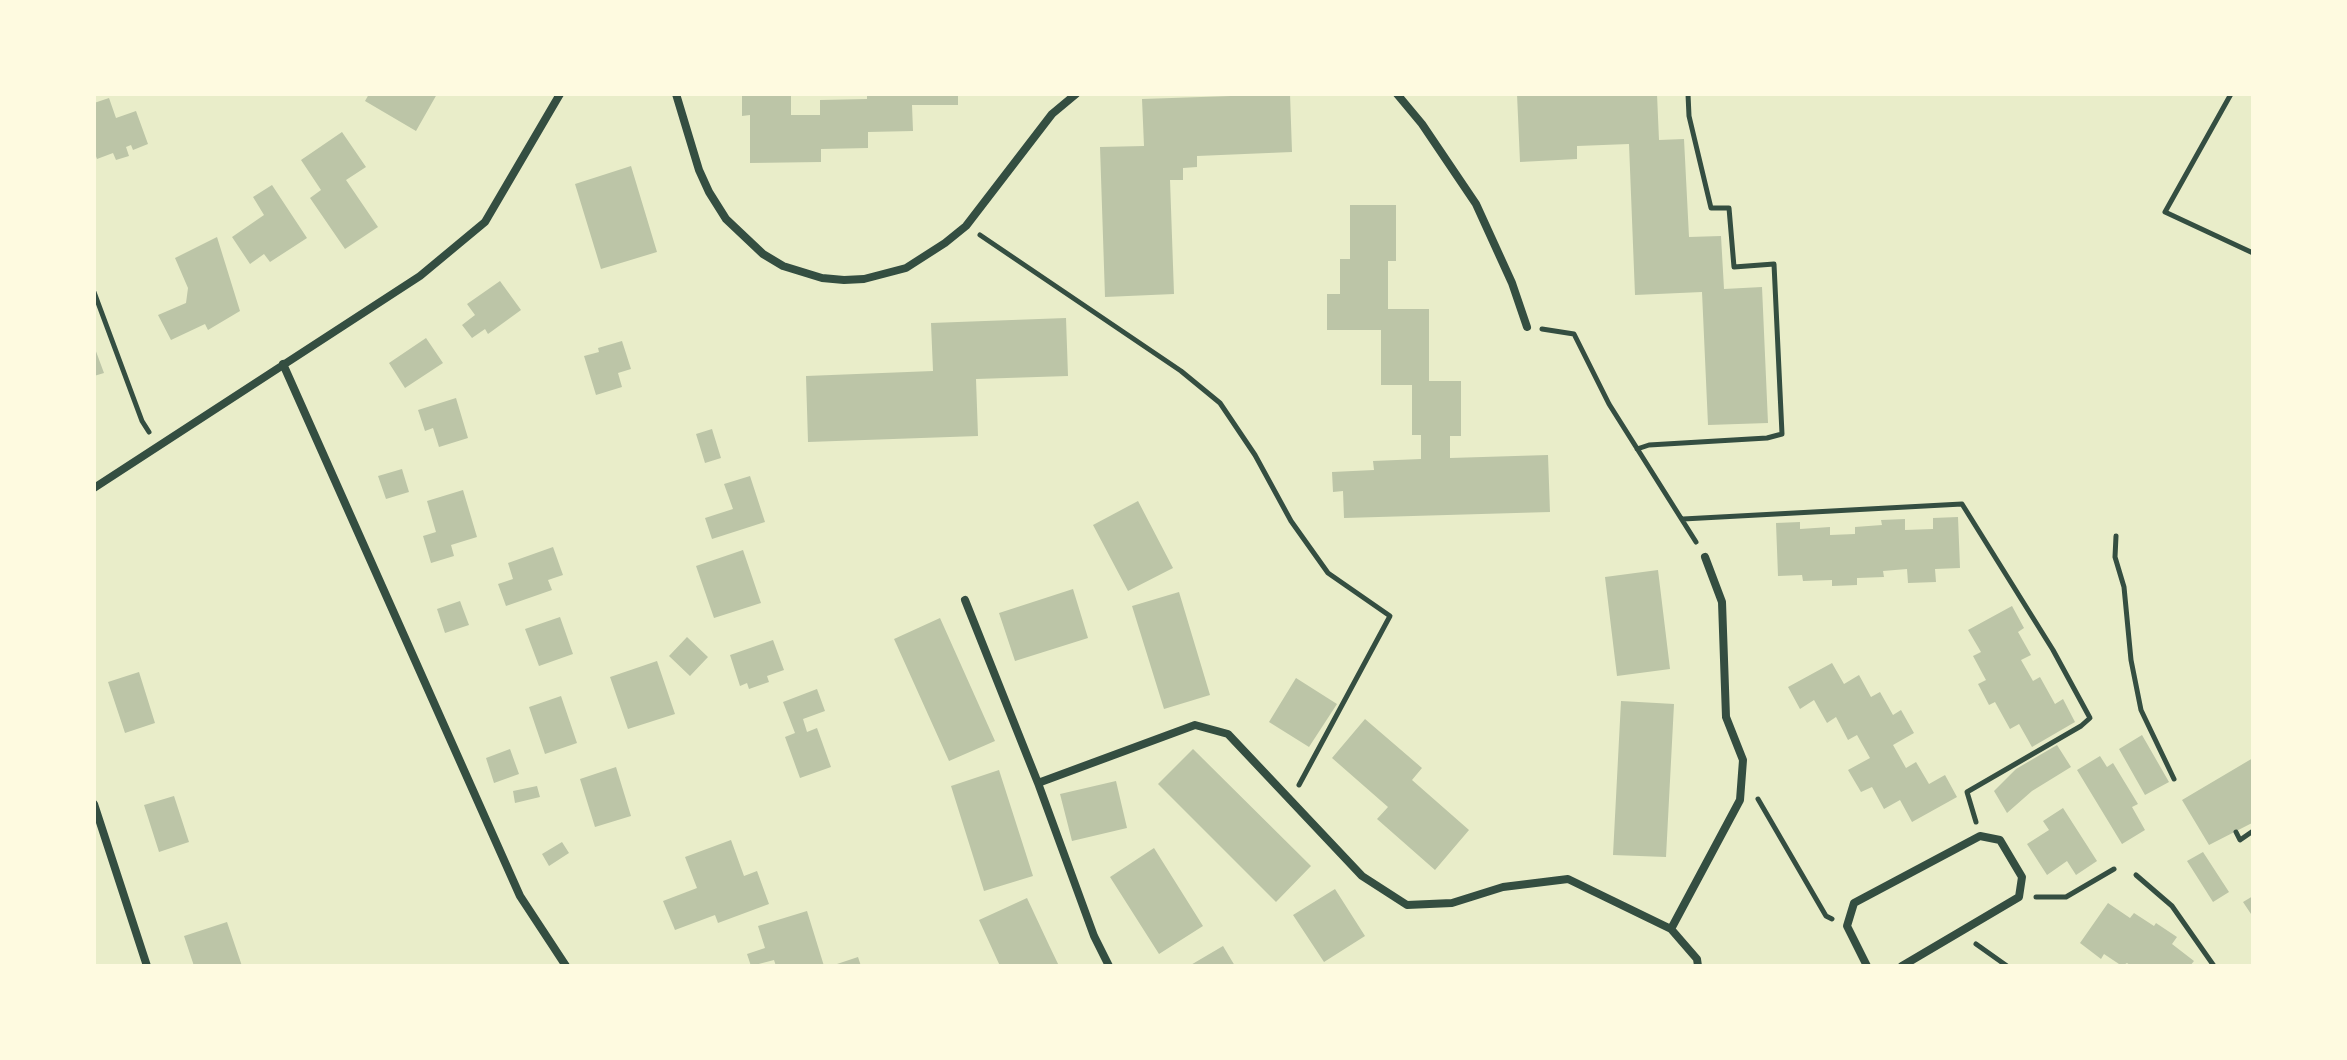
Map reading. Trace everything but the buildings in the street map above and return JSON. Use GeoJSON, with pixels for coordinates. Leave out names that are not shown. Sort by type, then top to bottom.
{"type":"FeatureCollection","features":[{"type":"Feature","properties":{"kind":"street"},"geometry":{"type":"LineString","coordinates":[[94,488],[420,276],[485,222],[560,94]]}},
{"type":"Feature","properties":{"kind":"street"},"geometry":{"type":"LineString","coordinates":[[676,94],[699,170],[709,192],[726,219],[743,236],[783,266],[822,278],[864,279],[906,268],[966,226],[1052,114],[1076,94]]}},
{"type":"Feature","properties":{"kind":"street"},"geometry":{"type":"LineString","coordinates":[[1397,94],[1422,124],[1476,204],[1512,283],[1527,327]]}},
{"type":"Feature","properties":{"kind":"street"},"geometry":{"type":"LineString","coordinates":[[283,364],[520,896],[566,966]]}},
{"type":"Feature","properties":{"kind":"street"},"geometry":{"type":"LineString","coordinates":[[1671,929],[1740,800],[1743,760],[1726,717],[1722,602],[1705,557]]}},
{"type":"Feature","properties":{"kind":"street"},"geometry":{"type":"LineString","coordinates":[[965,600],[1038,783],[1094,936],[1109,966]]}},
{"type":"Feature","properties":{"kind":"street"},"geometry":{"type":"LineString","coordinates":[[1038,783],[1195,725],[1228,734],[1362,876],[1407,905],[1452,903],[1503,887],[1568,879],[1671,929],[1697,959],[1698,966]]}},
{"type":"Feature","properties":{"kind":"street"},"geometry":{"type":"LineString","coordinates":[[94,804],[147,966]]}},
{"type":"Feature","properties":{"kind":"street"},"geometry":{"type":"LineString","coordinates":[[1867,966],[1847,926],[1854,903],[1980,836],[2000,840],[2022,877],[2019,897],[1902,966]]}},
{"type":"Feature","properties":{"kind":"path"},"geometry":{"type":"LineString","coordinates":[[1637,449],[1649,445],[1767,438],[1782,434],[1774,264],[1734,267],[1729,208],[1711,208],[1689,116],[1688,94]]}},
{"type":"Feature","properties":{"kind":"path"},"geometry":{"type":"LineString","coordinates":[[2231,94],[2165,212],[2253,253]]}},
{"type":"Feature","properties":{"kind":"path"},"geometry":{"type":"LineString","coordinates":[[966,226],[1181,371],[1220,403],[1255,455],[1291,521],[1328,573],[1390,616],[1291,800]]}},
{"type":"Feature","properties":{"kind":"path"},"geometry":{"type":"LineString","coordinates":[[94,292],[142,421]]}},
{"type":"Feature","properties":{"kind":"path"},"geometry":{"type":"LineString","coordinates":[[1527,327],[1574,334],[1609,404],[1705,557]]}},
{"type":"Feature","properties":{"kind":"path"},"geometry":{"type":"LineString","coordinates":[[1683,519],[1962,504],[2053,650],[2090,718],[1967,792],[1980,836]]}},
{"type":"Feature","properties":{"kind":"path"},"geometry":{"type":"LineString","coordinates":[[2116,536],[2115,557],[2124,587],[2131,660],[2141,710],[2174,779]]}},
{"type":"Feature","properties":{"kind":"path"},"geometry":{"type":"LineString","coordinates":[[1740,800],[1759,799],[1826,916],[1847,926]]}},
{"type":"Feature","properties":{"kind":"path"},"geometry":{"type":"LineString","coordinates":[[2236,832],[2240,840],[2253,831]]}},
{"type":"Feature","properties":{"kind":"path"},"geometry":{"type":"LineString","coordinates":[[2019,897],[2066,897],[2114,869]]}},
{"type":"Feature","properties":{"kind":"path"},"geometry":{"type":"LineString","coordinates":[[2136,875],[2172,906],[2214,966]]}},
{"type":"Feature","properties":{"kind":"path"},"geometry":{"type":"LineString","coordinates":[[1959,932],[2007,966]]}}]}
